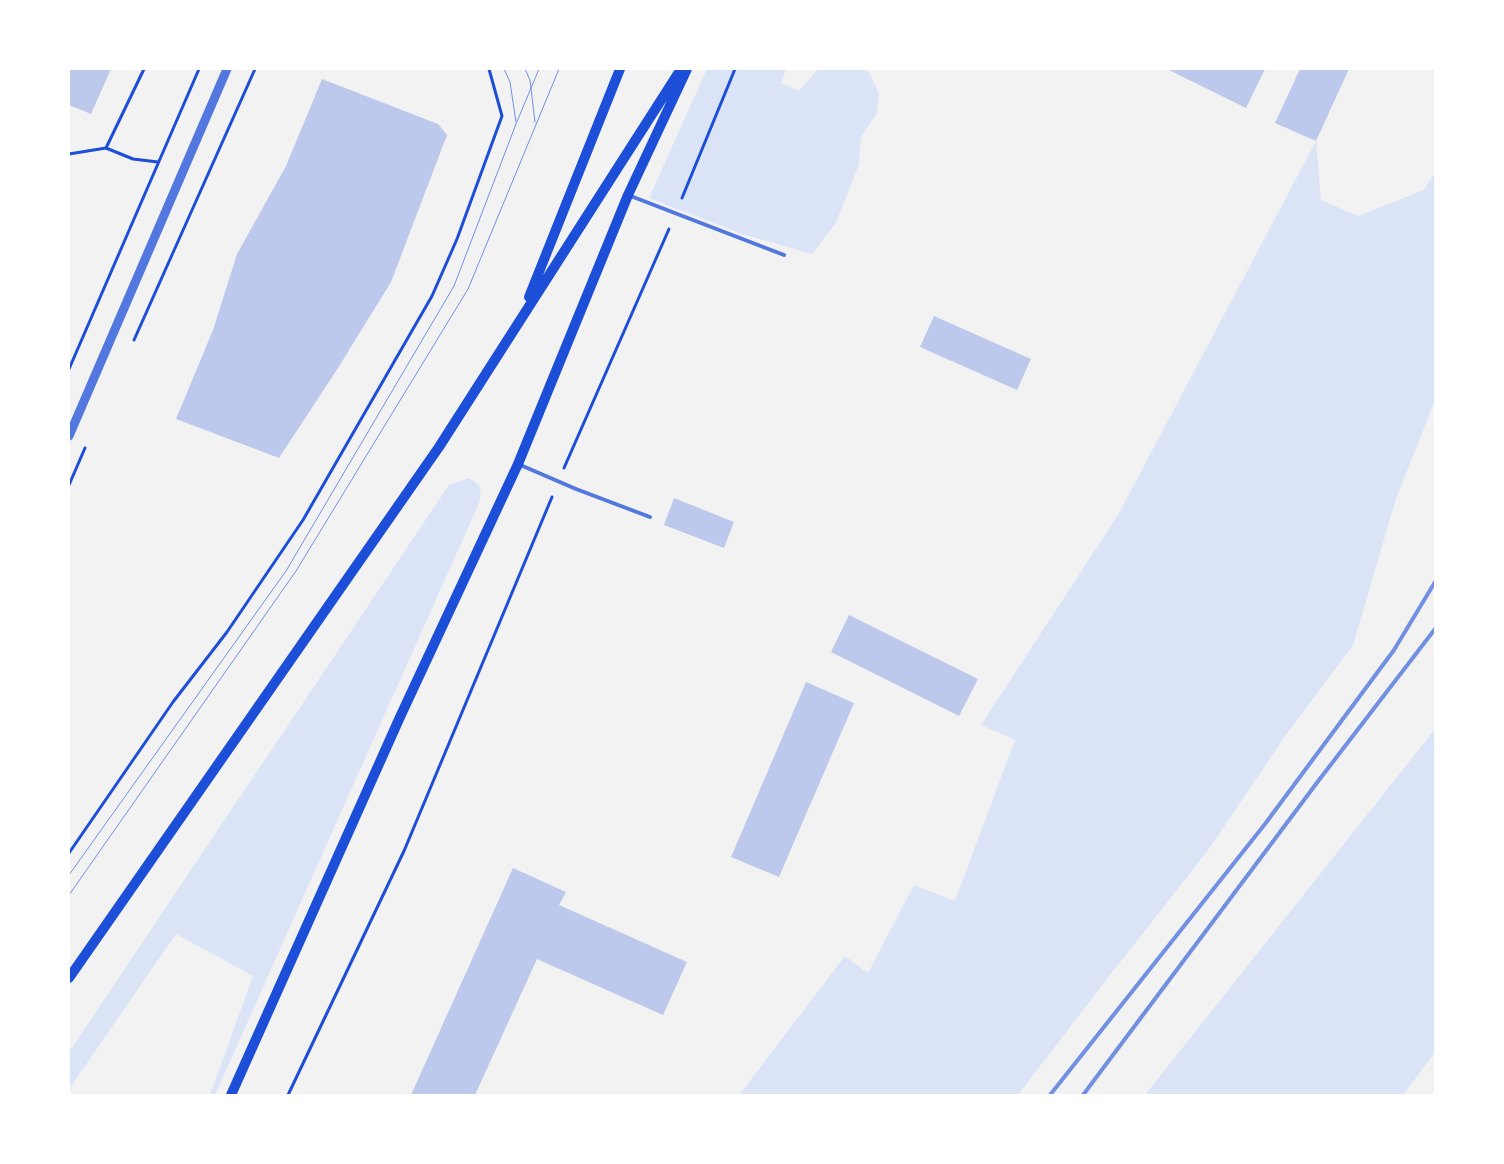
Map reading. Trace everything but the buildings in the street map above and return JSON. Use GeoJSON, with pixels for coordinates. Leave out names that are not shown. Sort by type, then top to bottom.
{"type":"FeatureCollection","features":[{"type":"Feature","properties":{"kind":"main road"},"geometry":{"type":"LineString","coordinates":[[520,319],[620,69]]}},
{"type":"Feature","properties":{"kind":"main road"},"geometry":{"type":"LineString","coordinates":[[69,978],[440,447],[681,69]]}},
{"type":"Feature","properties":{"kind":"main road"},"geometry":{"type":"LineString","coordinates":[[231,1095],[400,717],[518,464],[628,195],[687,69]]}},
{"type":"Feature","properties":{"kind":"street"},"geometry":{"type":"LineString","coordinates":[[69,436],[227,69]]}},
{"type":"Feature","properties":{"kind":"lane"},"geometry":{"type":"LineString","coordinates":[[628,195],[784,255]]}},
{"type":"Feature","properties":{"kind":"lane"},"geometry":{"type":"LineString","coordinates":[[518,464],[650,518]]}},
{"type":"Feature","properties":{"kind":"path"},"geometry":{"type":"LineString","coordinates":[[106,148],[144,69]]}},
{"type":"Feature","properties":{"kind":"path"},"geometry":{"type":"LineString","coordinates":[[69,368],[199,69]]}},
{"type":"Feature","properties":{"kind":"path"},"geometry":{"type":"LineString","coordinates":[[133,342],[254,69]]}},
{"type":"Feature","properties":{"kind":"path"},"geometry":{"type":"LineString","coordinates":[[69,853],[173,702],[227,632],[303,520],[432,296],[458,239],[502,116],[490,69]]}},
{"type":"Feature","properties":{"kind":"path"},"geometry":{"type":"LineString","coordinates":[[288,1095],[404,850],[559,481],[676,213],[735,69]]}},
{"type":"Feature","properties":{"kind":"path"},"geometry":{"type":"LineString","coordinates":[[69,154],[106,148],[133,159],[158,162]]}},
{"type":"Feature","properties":{"kind":"path"},"geometry":{"type":"LineString","coordinates":[[69,485],[86,446]]}},
{"type":"Feature","properties":{"kind":"shaded area"},"geometry":{"type":"Polygon","coordinates":[[[707,69],[786,69],[781,83],[799,91],[818,69],[859,69],[868,71],[879,93],[877,113],[861,137],[859,164],[836,223],[812,254],[739,233],[649,198],[707,69]]]}},
{"type":"Feature","properties":{"kind":"shaded area"},"geometry":{"type":"Polygon","coordinates":[[[1316,141],[1321,200],[1358,216],[1424,190],[1435,172],[1435,400],[1396,499],[1353,645],[1285,736],[1209,849],[1018,1095],[739,1095],[845,956],[868,973],[914,885],[955,901],[1015,740],[981,725],[1118,515],[1316,141]]]}},
{"type":"Feature","properties":{"kind":"shaded area"},"geometry":{"type":"Polygon","coordinates":[[[468,478],[479,485],[481,494],[479,503],[215,1095],[210,1095],[253,976],[176,934],[69,1089],[69,1052],[449,485],[468,478]]]}},
{"type":"Feature","properties":{"kind":"shaded area"},"geometry":{"type":"Polygon","coordinates":[[[1435,729],[1435,1052],[1403,1095],[1145,1095],[1435,729]]]}},
{"type":"Feature","properties":{"kind":"tram line"},"geometry":{"type":"LineString","coordinates":[[504,69],[510,82],[516,122]]}},
{"type":"Feature","properties":{"kind":"tram line"},"geometry":{"type":"LineString","coordinates":[[525,69],[530,80],[535,122]]}},
{"type":"Feature","properties":{"kind":"tram line"},"geometry":{"type":"LineString","coordinates":[[69,875],[286,571],[454,286],[539,69]]}},
{"type":"Feature","properties":{"kind":"tram line"},"geometry":{"type":"LineString","coordinates":[[69,895],[296,571],[468,289],[559,69]]}},
{"type":"Feature","properties":{"kind":"railway"},"geometry":{"type":"LineString","coordinates":[[1050,1095],[1265,824],[1394,650],[1435,582]]}},
{"type":"Feature","properties":{"kind":"railway"},"geometry":{"type":"LineString","coordinates":[[1083,1095],[1319,780],[1435,629]]}}]}
